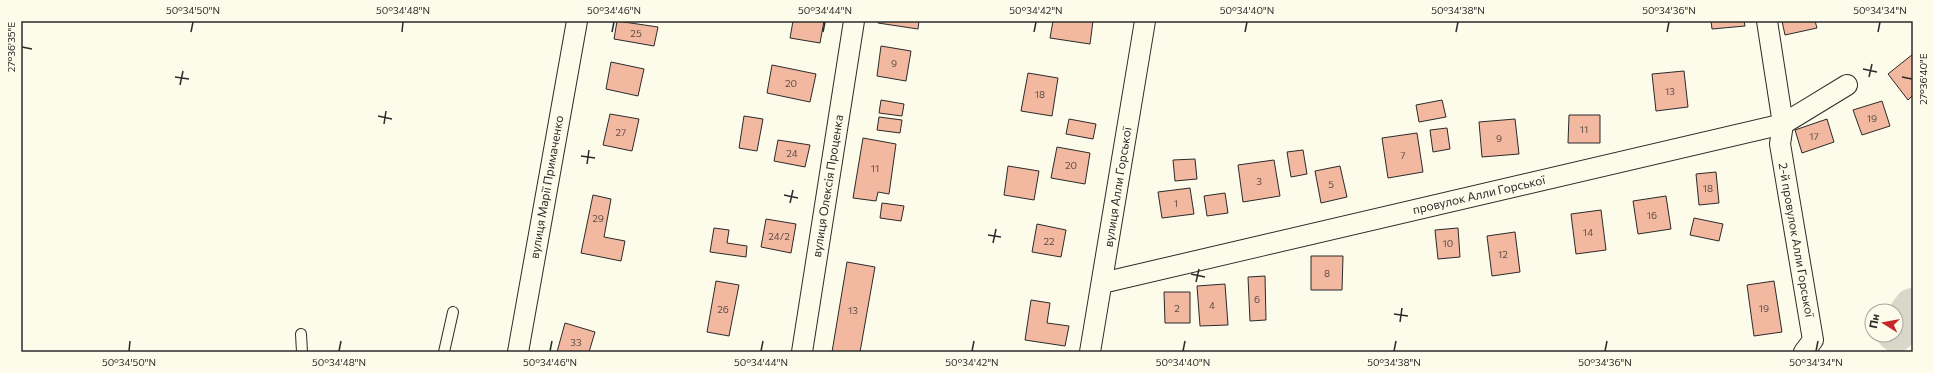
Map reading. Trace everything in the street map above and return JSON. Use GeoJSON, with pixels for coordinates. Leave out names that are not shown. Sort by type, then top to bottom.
{"type":"FeatureCollection","features":[{"type":"Feature","properties":{"kind":"street","name":"вулиця Марії Примаченко"},"geometry":{"type":"LineString","coordinates":[[518,352],[577,21]]}},
{"type":"Feature","properties":{"kind":"street","name":"вулиця Олексія Проценка"},"geometry":{"type":"LineString","coordinates":[[802,352],[854,21]]}},
{"type":"Feature","properties":{"kind":"street","name":"вулиця Алли Горської"},"geometry":{"type":"LineString","coordinates":[[1090,352],[1145,21]]}},
{"type":"Feature","properties":{"kind":"street"},"geometry":{"type":"LineString","coordinates":[[1767,21],[1784,124]]}},
{"type":"Feature","properties":{"kind":"street","name":"провулок Алли Горської"},"geometry":{"type":"LineString","coordinates":[[1102,283],[1784,124],[1847,85]]}},
{"type":"Feature","properties":{"kind":"street","name":"2-й провулок Алли Горської"},"geometry":{"type":"LineString","coordinates":[[1784,124],[1780,144],[1813,340],[1804,352]]}},
{"type":"Feature","properties":{"kind":"lane"},"geometry":{"type":"LineString","coordinates":[[444,352],[453,312]]}},
{"type":"Feature","properties":{"kind":"lane"},"geometry":{"type":"LineString","coordinates":[[302,334],[302,352]]}},
{"type":"Feature","properties":{"kind":"building"},"geometry":{"type":"Polygon","coordinates":[[[617,21],[658,27],[654,46],[614,39],[617,21]]]}},
{"type":"Feature","properties":{"kind":"building"},"geometry":{"type":"Polygon","coordinates":[[[793,21],[824,21],[820,43],[790,38],[793,21]]]}},
{"type":"Feature","properties":{"kind":"building"},"geometry":{"type":"Polygon","coordinates":[[[878,21],[919,21],[918,29],[878,23],[878,21]]]}},
{"type":"Feature","properties":{"kind":"building"},"geometry":{"type":"Polygon","coordinates":[[[1053,21],[1093,21],[1090,44],[1050,38],[1053,21]]]}},
{"type":"Feature","properties":{"kind":"building"},"geometry":{"type":"Polygon","coordinates":[[[1711,21],[1744,21],[1745,26],[1712,29],[1711,21]]]}},
{"type":"Feature","properties":{"kind":"building"},"geometry":{"type":"Polygon","coordinates":[[[1782,21],[1815,21],[1817,28],[1785,35],[1782,21]]]}},
{"type":"Feature","properties":{"kind":"building"},"geometry":{"type":"Polygon","coordinates":[[[881,46],[911,51],[906,81],[877,76],[881,46]]]}},
{"type":"Feature","properties":{"kind":"building"},"geometry":{"type":"Polygon","coordinates":[[[1913,54],[1913,95],[1908,100],[1888,74],[1913,54]]]}},
{"type":"Feature","properties":{"kind":"building"},"geometry":{"type":"Polygon","coordinates":[[[611,62],[644,69],[638,96],[606,89],[611,62]]]}},
{"type":"Feature","properties":{"kind":"building"},"geometry":{"type":"Polygon","coordinates":[[[772,65],[816,74],[810,102],[767,93],[772,65]]]}},
{"type":"Feature","properties":{"kind":"building"},"geometry":{"type":"Polygon","coordinates":[[[1684,71],[1688,107],[1656,111],[1652,74],[1684,71]]]}},
{"type":"Feature","properties":{"kind":"building"},"geometry":{"type":"Polygon","coordinates":[[[1028,73],[1058,78],[1052,116],[1021,111],[1028,73]]]}},
{"type":"Feature","properties":{"kind":"building"},"geometry":{"type":"Polygon","coordinates":[[[881,100],[904,104],[902,116],[879,113],[881,100]]]}},
{"type":"Feature","properties":{"kind":"building"},"geometry":{"type":"Polygon","coordinates":[[[1442,100],[1446,117],[1419,122],[1416,105],[1442,100]]]}},
{"type":"Feature","properties":{"kind":"building"},"geometry":{"type":"Polygon","coordinates":[[[1882,101],[1890,126],[1862,135],[1853,110],[1882,101]]]}},
{"type":"Feature","properties":{"kind":"building"},"geometry":{"type":"Polygon","coordinates":[[[610,114],[639,119],[632,151],[603,145],[610,114]]]}},
{"type":"Feature","properties":{"kind":"building"},"geometry":{"type":"Polygon","coordinates":[[[1569,115],[1600,115],[1600,143],[1568,143],[1569,115]]]}},
{"type":"Feature","properties":{"kind":"building"},"geometry":{"type":"Polygon","coordinates":[[[744,116],[763,119],[757,151],[739,148],[744,116]]]}},
{"type":"Feature","properties":{"kind":"building"},"geometry":{"type":"Polygon","coordinates":[[[879,117],[902,120],[900,133],[877,130],[879,117]]]}},
{"type":"Feature","properties":{"kind":"building"},"geometry":{"type":"Polygon","coordinates":[[[1069,119],[1096,124],[1093,139],[1066,134],[1069,119]]]}},
{"type":"Feature","properties":{"kind":"building"},"geometry":{"type":"Polygon","coordinates":[[[1515,119],[1519,154],[1482,157],[1479,122],[1515,119]]]}},
{"type":"Feature","properties":{"kind":"building"},"geometry":{"type":"Polygon","coordinates":[[[1827,119],[1834,142],[1802,153],[1795,130],[1827,119]]]}},
{"type":"Feature","properties":{"kind":"building"},"geometry":{"type":"Polygon","coordinates":[[[1447,128],[1450,149],[1433,152],[1430,130],[1447,128]]]}},
{"type":"Feature","properties":{"kind":"building"},"geometry":{"type":"Polygon","coordinates":[[[1417,133],[1423,172],[1388,178],[1382,138],[1417,133]]]}},
{"type":"Feature","properties":{"kind":"building"},"geometry":{"type":"Polygon","coordinates":[[[863,138],[896,144],[889,194],[878,192],[876,201],[853,198],[863,138]]]}},
{"type":"Feature","properties":{"kind":"building"},"geometry":{"type":"Polygon","coordinates":[[[778,140],[810,145],[805,167],[774,161],[778,140]]]}},
{"type":"Feature","properties":{"kind":"building"},"geometry":{"type":"Polygon","coordinates":[[[1057,147],[1090,153],[1085,184],[1051,178],[1057,147]]]}},
{"type":"Feature","properties":{"kind":"building"},"geometry":{"type":"Polygon","coordinates":[[[1303,150],[1307,174],[1291,177],[1287,152],[1303,150]]]}},
{"type":"Feature","properties":{"kind":"building"},"geometry":{"type":"Polygon","coordinates":[[[1195,159],[1197,179],[1175,181],[1173,160],[1195,159]]]}},
{"type":"Feature","properties":{"kind":"building"},"geometry":{"type":"Polygon","coordinates":[[[1274,160],[1280,196],[1243,202],[1238,165],[1274,160]]]}},
{"type":"Feature","properties":{"kind":"building"},"geometry":{"type":"Polygon","coordinates":[[[1008,166],[1039,171],[1034,200],[1004,195],[1008,166]]]}},
{"type":"Feature","properties":{"kind":"building"},"geometry":{"type":"Polygon","coordinates":[[[1340,166],[1347,197],[1321,203],[1315,171],[1340,166]]]}},
{"type":"Feature","properties":{"kind":"building"},"geometry":{"type":"Polygon","coordinates":[[[1716,172],[1719,203],[1699,205],[1696,174],[1716,172]]]}},
{"type":"Feature","properties":{"kind":"building"},"geometry":{"type":"Polygon","coordinates":[[[1190,188],[1194,214],[1162,218],[1158,192],[1190,188]]]}},
{"type":"Feature","properties":{"kind":"building"},"geometry":{"type":"Polygon","coordinates":[[[1225,193],[1228,213],[1207,216],[1204,196],[1225,193]]]}},
{"type":"Feature","properties":{"kind":"building"},"geometry":{"type":"Polygon","coordinates":[[[593,195],[611,199],[604,237],[625,241],[621,261],[581,253],[593,195]]]}},
{"type":"Feature","properties":{"kind":"building"},"geometry":{"type":"Polygon","coordinates":[[[1666,196],[1671,229],[1638,234],[1633,201],[1666,196]]]}},
{"type":"Feature","properties":{"kind":"building"},"geometry":{"type":"Polygon","coordinates":[[[882,203],[904,206],[901,221],[880,218],[882,203]]]}},
{"type":"Feature","properties":{"kind":"building"},"geometry":{"type":"Polygon","coordinates":[[[1601,210],[1606,250],[1576,254],[1571,214],[1601,210]]]}},
{"type":"Feature","properties":{"kind":"building"},"geometry":{"type":"Polygon","coordinates":[[[1694,218],[1723,224],[1719,241],[1690,235],[1694,218]]]}},
{"type":"Feature","properties":{"kind":"building"},"geometry":{"type":"Polygon","coordinates":[[[766,219],[796,224],[791,253],[761,247],[766,219]]]}},
{"type":"Feature","properties":{"kind":"building"},"geometry":{"type":"Polygon","coordinates":[[[1037,224],[1066,230],[1061,257],[1032,252],[1037,224]]]}},
{"type":"Feature","properties":{"kind":"building"},"geometry":{"type":"Polygon","coordinates":[[[714,228],[729,230],[727,243],[747,246],[746,257],[710,252],[714,228]]]}},
{"type":"Feature","properties":{"kind":"building"},"geometry":{"type":"Polygon","coordinates":[[[1458,228],[1460,257],[1438,259],[1435,230],[1458,228]]]}},
{"type":"Feature","properties":{"kind":"building"},"geometry":{"type":"Polygon","coordinates":[[[1515,232],[1520,272],[1492,276],[1487,236],[1515,232]]]}},
{"type":"Feature","properties":{"kind":"building"},"geometry":{"type":"Polygon","coordinates":[[[1311,256],[1343,256],[1342,290],[1311,290],[1311,256]]]}},
{"type":"Feature","properties":{"kind":"building"},"geometry":{"type":"Polygon","coordinates":[[[847,262],[875,267],[860,352],[832,352],[847,262]]]}},
{"type":"Feature","properties":{"kind":"building"},"geometry":{"type":"Polygon","coordinates":[[[1265,276],[1266,320],[1250,321],[1248,277],[1265,276]]]}},
{"type":"Feature","properties":{"kind":"building"},"geometry":{"type":"Polygon","coordinates":[[[716,281],[739,285],[729,336],[707,332],[716,281]]]}},
{"type":"Feature","properties":{"kind":"building"},"geometry":{"type":"Polygon","coordinates":[[[1774,281],[1782,332],[1754,336],[1747,285],[1774,281]]]}},
{"type":"Feature","properties":{"kind":"building"},"geometry":{"type":"Polygon","coordinates":[[[1225,284],[1228,325],[1200,326],[1197,286],[1225,284]]]}},
{"type":"Feature","properties":{"kind":"building"},"geometry":{"type":"Polygon","coordinates":[[[1164,292],[1190,292],[1190,323],[1165,323],[1164,292]]]}},
{"type":"Feature","properties":{"kind":"building"},"geometry":{"type":"Polygon","coordinates":[[[1031,300],[1050,303],[1047,323],[1069,326],[1065,346],[1025,340],[1031,300]]]}},
{"type":"Feature","properties":{"kind":"building"},"geometry":{"type":"Polygon","coordinates":[[[565,323],[595,332],[589,352],[557,352],[565,323]]]}},
{"type":"Feature","properties":{"kind":"waterway"},"geometry":{"type":"LineString","coordinates":[[1904,321],[1913,308]]}}]}
